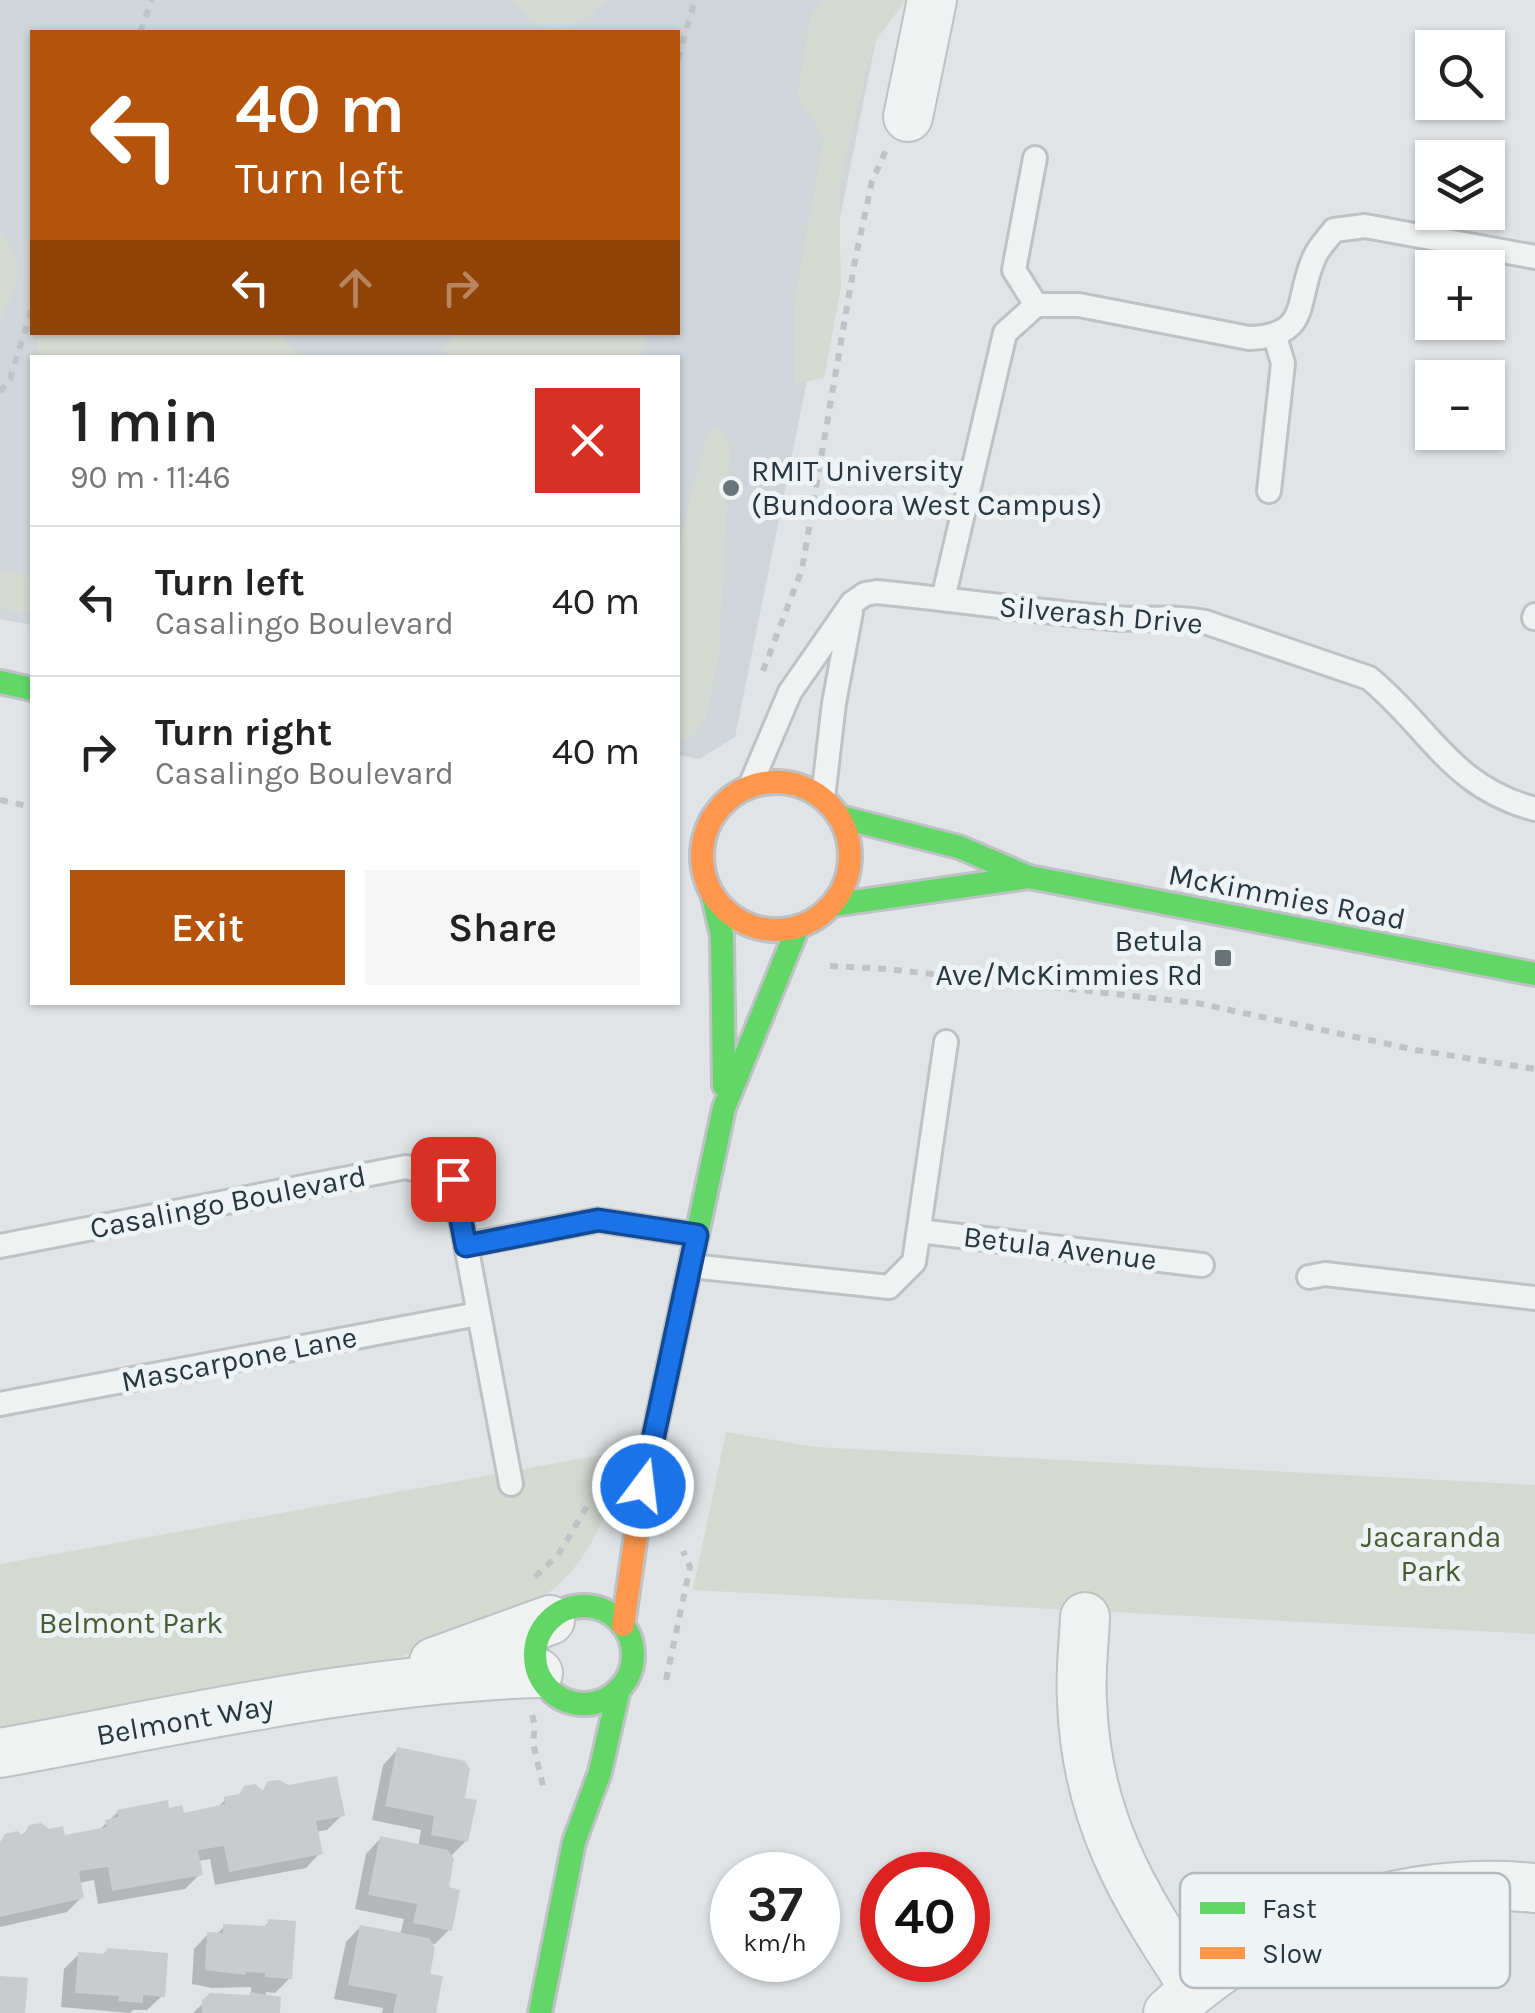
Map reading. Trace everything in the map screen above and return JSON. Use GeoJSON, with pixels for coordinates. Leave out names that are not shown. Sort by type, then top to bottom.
{"type":"FeatureCollection","features":[{"type":"Feature","properties":{"kind":"street"},"geometry":{"type":"LineString","coordinates":[[908,118],[932,0]]}},
{"type":"Feature","properties":{"kind":"street"},"geometry":{"type":"LineString","coordinates":[[0,682],[30,689]]}},
{"type":"Feature","properties":{"kind":"street"},"geometry":{"type":"LineString","coordinates":[[680,882],[711,892],[724,909],[751,926],[767,930],[798,927],[832,905],[845,885],[851,862],[849,838],[840,817],[823,798],[788,782],[769,781],[688,809]]}},
{"type":"Feature","properties":{"kind":"street"},"geometry":{"type":"LineString","coordinates":[[724,1108],[722,935],[701,862],[703,838],[713,816],[741,791]]}},
{"type":"Feature","properties":{"kind":"street","name":"McKimmies Road"},"geometry":{"type":"LineString","coordinates":[[840,817],[959,847],[1028,877],[1535,974]]}},
{"type":"Feature","properties":{"kind":"street","name":"McKimmies Road"},"geometry":{"type":"LineString","coordinates":[[832,905],[1028,877]]}},
{"type":"Feature","properties":{"kind":"street"},"geometry":{"type":"LineString","coordinates":[[623,1626],[643,1486],[724,1108],[798,927]]}},
{"type":"Feature","properties":{"kind":"street"},"geometry":{"type":"LineString","coordinates":[[614,1531],[643,1486]]}},
{"type":"Feature","properties":{"kind":"street"},"geometry":{"type":"LineString","coordinates":[[583,1578],[536,1644],[554,1696],[591,1704],[620,1688]]}},
{"type":"Feature","properties":{"kind":"street"},"geometry":{"type":"LineString","coordinates":[[540,2013],[574,1842],[600,1772],[620,1688],[632,1664],[630,1638],[611,1614],[595,1607],[578,1606],[556,1615]]}},
{"type":"Feature","properties":{"kind":"street","name":"Belmont Way"},"geometry":{"type":"LineString","coordinates":[[370,1687],[556,1615]]}},
{"type":"Feature","properties":{"kind":"street"},"geometry":{"type":"LineString","coordinates":[[1085,1616],[1082,1699],[1088,1762],[1103,1823],[1182,2000]]}},
{"type":"Feature","properties":{"kind":"street","name":"Belmont Way"},"geometry":{"type":"LineString","coordinates":[[0,1753],[370,1687],[466,1675],[554,1696]]}},
{"type":"Feature","properties":{"kind":"street"},"geometry":{"type":"LineString","coordinates":[[572,1786],[574,1842]]}},
{"type":"Feature","properties":{"kind":"street"},"geometry":{"type":"LineString","coordinates":[[1510,1887],[1535,1888]]}},
{"type":"Feature","properties":{"kind":"lane"},"geometry":{"type":"LineString","coordinates":[[1035,158],[1014,270],[1036,305]]}},
{"type":"Feature","properties":{"kind":"lane"},"geometry":{"type":"LineString","coordinates":[[943,599],[1005,334],[1036,305],[1079,306],[1249,338],[1275,337],[1296,318],[1316,254],[1334,230],[1365,226],[1535,257]]}},
{"type":"Feature","properties":{"kind":"lane"},"geometry":{"type":"LineString","coordinates":[[1269,491],[1283,363],[1275,337]]}},
{"type":"Feature","properties":{"kind":"lane","name":"Silverash Drive"},"geometry":{"type":"LineString","coordinates":[[852,603],[865,594],[877,592],[1120,619],[1178,616],[1205,622],[1370,678],[1452,766],[1486,790],[1535,809]]}},
{"type":"Feature","properties":{"kind":"lane"},"geometry":{"type":"LineString","coordinates":[[741,791],[790,692],[852,603]]}},
{"type":"Feature","properties":{"kind":"lane"},"geometry":{"type":"LineString","coordinates":[[823,798],[834,702],[852,603]]}},
{"type":"Feature","properties":{"kind":"lane"},"geometry":{"type":"LineString","coordinates":[[691,1266],[889,1286],[914,1262],[946,1042]]}},
{"type":"Feature","properties":{"kind":"lane","name":"Casalingo Boulevard"},"geometry":{"type":"LineString","coordinates":[[0,1246],[406,1167],[453,1179],[466,1246]]}},
{"type":"Feature","properties":{"kind":"lane"},"geometry":{"type":"LineString","coordinates":[[511,1484],[466,1246],[598,1220],[697,1235]]}},
{"type":"Feature","properties":{"kind":"lane","name":"Betula Avenue"},"geometry":{"type":"LineString","coordinates":[[918,1230],[1202,1264]]}},
{"type":"Feature","properties":{"kind":"lane"},"geometry":{"type":"LineString","coordinates":[[1309,1278],[1325,1274],[1535,1298]]}},
{"type":"Feature","properties":{"kind":"lane","name":"Mascarpone Lane"},"geometry":{"type":"LineString","coordinates":[[0,1404],[478,1314]]}},
{"type":"Feature","properties":{"kind":"path"},"geometry":{"type":"LineString","coordinates":[[141,30],[152,0]]}},
{"type":"Feature","properties":{"kind":"path"},"geometry":{"type":"LineString","coordinates":[[680,52],[695,0]]}},
{"type":"Feature","properties":{"kind":"path"},"geometry":{"type":"LineString","coordinates":[[762,674],[802,570],[872,181],[898,122],[908,118]]}},
{"type":"Feature","properties":{"kind":"path"},"geometry":{"type":"LineString","coordinates":[[0,392],[10,379],[30,314]]}},
{"type":"Feature","properties":{"kind":"path"},"geometry":{"type":"LineString","coordinates":[[0,800],[30,807]]}},
{"type":"Feature","properties":{"kind":"path"},"geometry":{"type":"LineString","coordinates":[[819,969],[887,969],[1197,1002],[1416,1050],[1535,1069]]}},
{"type":"Feature","properties":{"kind":"path"},"geometry":{"type":"LineString","coordinates":[[666,1683],[690,1567]]}},
{"type":"Feature","properties":{"kind":"shaded area","name":"RMIT University (Bundoora West Campus)"},"geometry":{"type":"Polygon","coordinates":[[[0,0],[884,0],[735,737],[699,759],[680,755],[680,355],[30,355],[30,625],[0,619],[0,0]]]}},
{"type":"Feature","properties":{"kind":"green space"},"geometry":{"type":"Polygon","coordinates":[[[512,0],[606,0],[582,19],[558,27],[535,21],[512,0]]]}},
{"type":"Feature","properties":{"kind":"green space"},"geometry":{"type":"Polygon","coordinates":[[[823,0],[906,0],[873,44],[839,189],[841,287],[824,378],[794,384],[794,304],[824,137],[797,96],[811,16],[823,0]]]}},
{"type":"Feature","properties":{"kind":"green space"},"geometry":{"type":"Polygon","coordinates":[[[0,230],[14,254],[17,275],[0,321],[0,230]]]}},
{"type":"Feature","properties":{"kind":"green space"},"geometry":{"type":"Polygon","coordinates":[[[36,335],[282,335],[299,355],[38,355],[36,335]]]}},
{"type":"Feature","properties":{"kind":"green space"},"geometry":{"type":"Polygon","coordinates":[[[647,335],[642,355],[441,355],[451,338],[647,335]]]}},
{"type":"Feature","properties":{"kind":"green space"},"geometry":{"type":"Polygon","coordinates":[[[717,427],[725,433],[730,450],[719,653],[706,718],[695,735],[680,741],[680,539],[709,429],[717,427]]]}},
{"type":"Feature","properties":{"kind":"green space"},"geometry":{"type":"Polygon","coordinates":[[[0,570],[30,578],[30,615],[0,608],[0,570]]]}},
{"type":"Feature","properties":{"kind":"green space","name":"Jacaranda Park"},"geometry":{"type":"Polygon","coordinates":[[[726,1432],[816,1447],[1535,1485],[1535,1634],[693,1590],[726,1432]]]}},
{"type":"Feature","properties":{"kind":"green space","name":"Belmont Park"},"geometry":{"type":"Polygon","coordinates":[[[601,1455],[625,1459],[588,1549],[568,1575],[537,1602],[501,1623],[461,1640],[375,1662],[0,1729],[0,1564],[601,1455]]]}},
{"type":"Feature","properties":{"kind":"building"},"geometry":{"type":"Polygon","coordinates":[[[397,1747],[465,1761],[470,1769],[465,1798],[477,1800],[468,1842],[431,1835],[434,1816],[385,1806],[397,1747]]]}},
{"type":"Feature","properties":{"kind":"building"},"geometry":{"type":"Polygon","coordinates":[[[337,1776],[345,1816],[316,1821],[323,1854],[229,1872],[224,1846],[198,1850],[203,1875],[112,1891],[108,1867],[79,1871],[84,1898],[0,1917],[0,1842],[5,1834],[17,1831],[23,1836],[29,1825],[41,1823],[49,1829],[63,1826],[65,1835],[107,1827],[105,1820],[118,1817],[117,1810],[168,1800],[169,1808],[182,1805],[184,1813],[225,1804],[224,1797],[239,1794],[244,1786],[255,1784],[263,1791],[268,1781],[280,1780],[288,1785],[337,1776]]]}},
{"type":"Feature","properties":{"kind":"building"},"geometry":{"type":"Polygon","coordinates":[[[380,1836],[448,1850],[454,1859],[449,1887],[460,1890],[452,1931],[413,1923],[417,1904],[368,1895],[380,1836]]]}},
{"type":"Feature","properties":{"kind":"building"},"geometry":{"type":"Polygon","coordinates":[[[268,1919],[296,1921],[292,1979],[265,1977],[265,1973],[205,1970],[207,1932],[223,1933],[223,1924],[267,1926],[268,1919]]]}},
{"type":"Feature","properties":{"kind":"building"},"geometry":{"type":"Polygon","coordinates":[[[360,1925],[429,1938],[435,1948],[430,1974],[443,1976],[436,2013],[393,2013],[397,1994],[348,1985],[360,1925]]]}},
{"type":"Feature","properties":{"kind":"building"},"geometry":{"type":"Polygon","coordinates":[[[107,1948],[168,1953],[165,1997],[143,1995],[143,2003],[118,2001],[119,1996],[75,1993],[78,1952],[106,1954],[107,1948]]]}},
{"type":"Feature","properties":{"kind":"building"},"geometry":{"type":"Polygon","coordinates":[[[0,1976],[28,1978],[25,2013],[0,2013],[0,1976]]]}},
{"type":"Feature","properties":{"kind":"building"},"geometry":{"type":"Polygon","coordinates":[[[250,1992],[281,1997],[280,2013],[202,2013],[202,2000],[210,1993],[250,1992]]]}},
{"type":"Feature","properties":{"kind":"traffic: fast"},"geometry":{"type":"LineString","coordinates":[[0,682],[30,689]]}},
{"type":"Feature","properties":{"kind":"traffic: fast"},"geometry":{"type":"LineString","coordinates":[[840,817],[959,847],[1029,877],[1535,974]]}},
{"type":"Feature","properties":{"kind":"traffic: fast"},"geometry":{"type":"LineString","coordinates":[[832,905],[1029,877]]}},
{"type":"Feature","properties":{"kind":"traffic: fast"},"geometry":{"type":"LineString","coordinates":[[713,897],[722,935],[724,1085]]}},
{"type":"Feature","properties":{"kind":"traffic: fast"},"geometry":{"type":"LineString","coordinates":[[693,1253],[724,1108],[798,927]]}},
{"type":"Feature","properties":{"kind":"traffic: fast"},"geometry":{"type":"LineString","coordinates":[[584,1606],[603,1610],[618,1621],[629,1636],[633,1655],[629,1674],[618,1689],[603,1700],[584,1704],[565,1700],[550,1689],[539,1674],[535,1655],[539,1636],[550,1621],[565,1610],[584,1606]]}},
{"type":"Feature","properties":{"kind":"traffic: fast"},"geometry":{"type":"LineString","coordinates":[[540,2013],[574,1842],[600,1772],[619,1689]]}},
{"type":"Feature","properties":{"kind":"traffic: slow"},"geometry":{"type":"LineString","coordinates":[[776,782],[804,787],[829,803],[845,828],[850,856],[845,884],[829,909],[804,925],[776,930],[748,925],[723,909],[707,884],[702,856],[707,828],[723,803],[748,787],[776,782]]}},
{"type":"Feature","properties":{"kind":"traffic: slow"},"geometry":{"type":"LineString","coordinates":[[623,1625],[643,1486],[693,1253]]}},
{"type":"Feature","properties":{"kind":"place","name":"RMIT University (Bundoora West Campus)"},"geometry":{"type":"Point","coordinates":[731,488]}},
{"type":"Feature","properties":{"kind":"place","name":"Betula Ave/McKimmies Rd"},"geometry":{"type":"Point","coordinates":[1223,958]}},
{"type":"Feature","properties":{"kind":"route"},"geometry":{"type":"LineString","coordinates":[[453,1179],[466,1246],[598,1220],[697,1235],[643,1486]]}}]}
